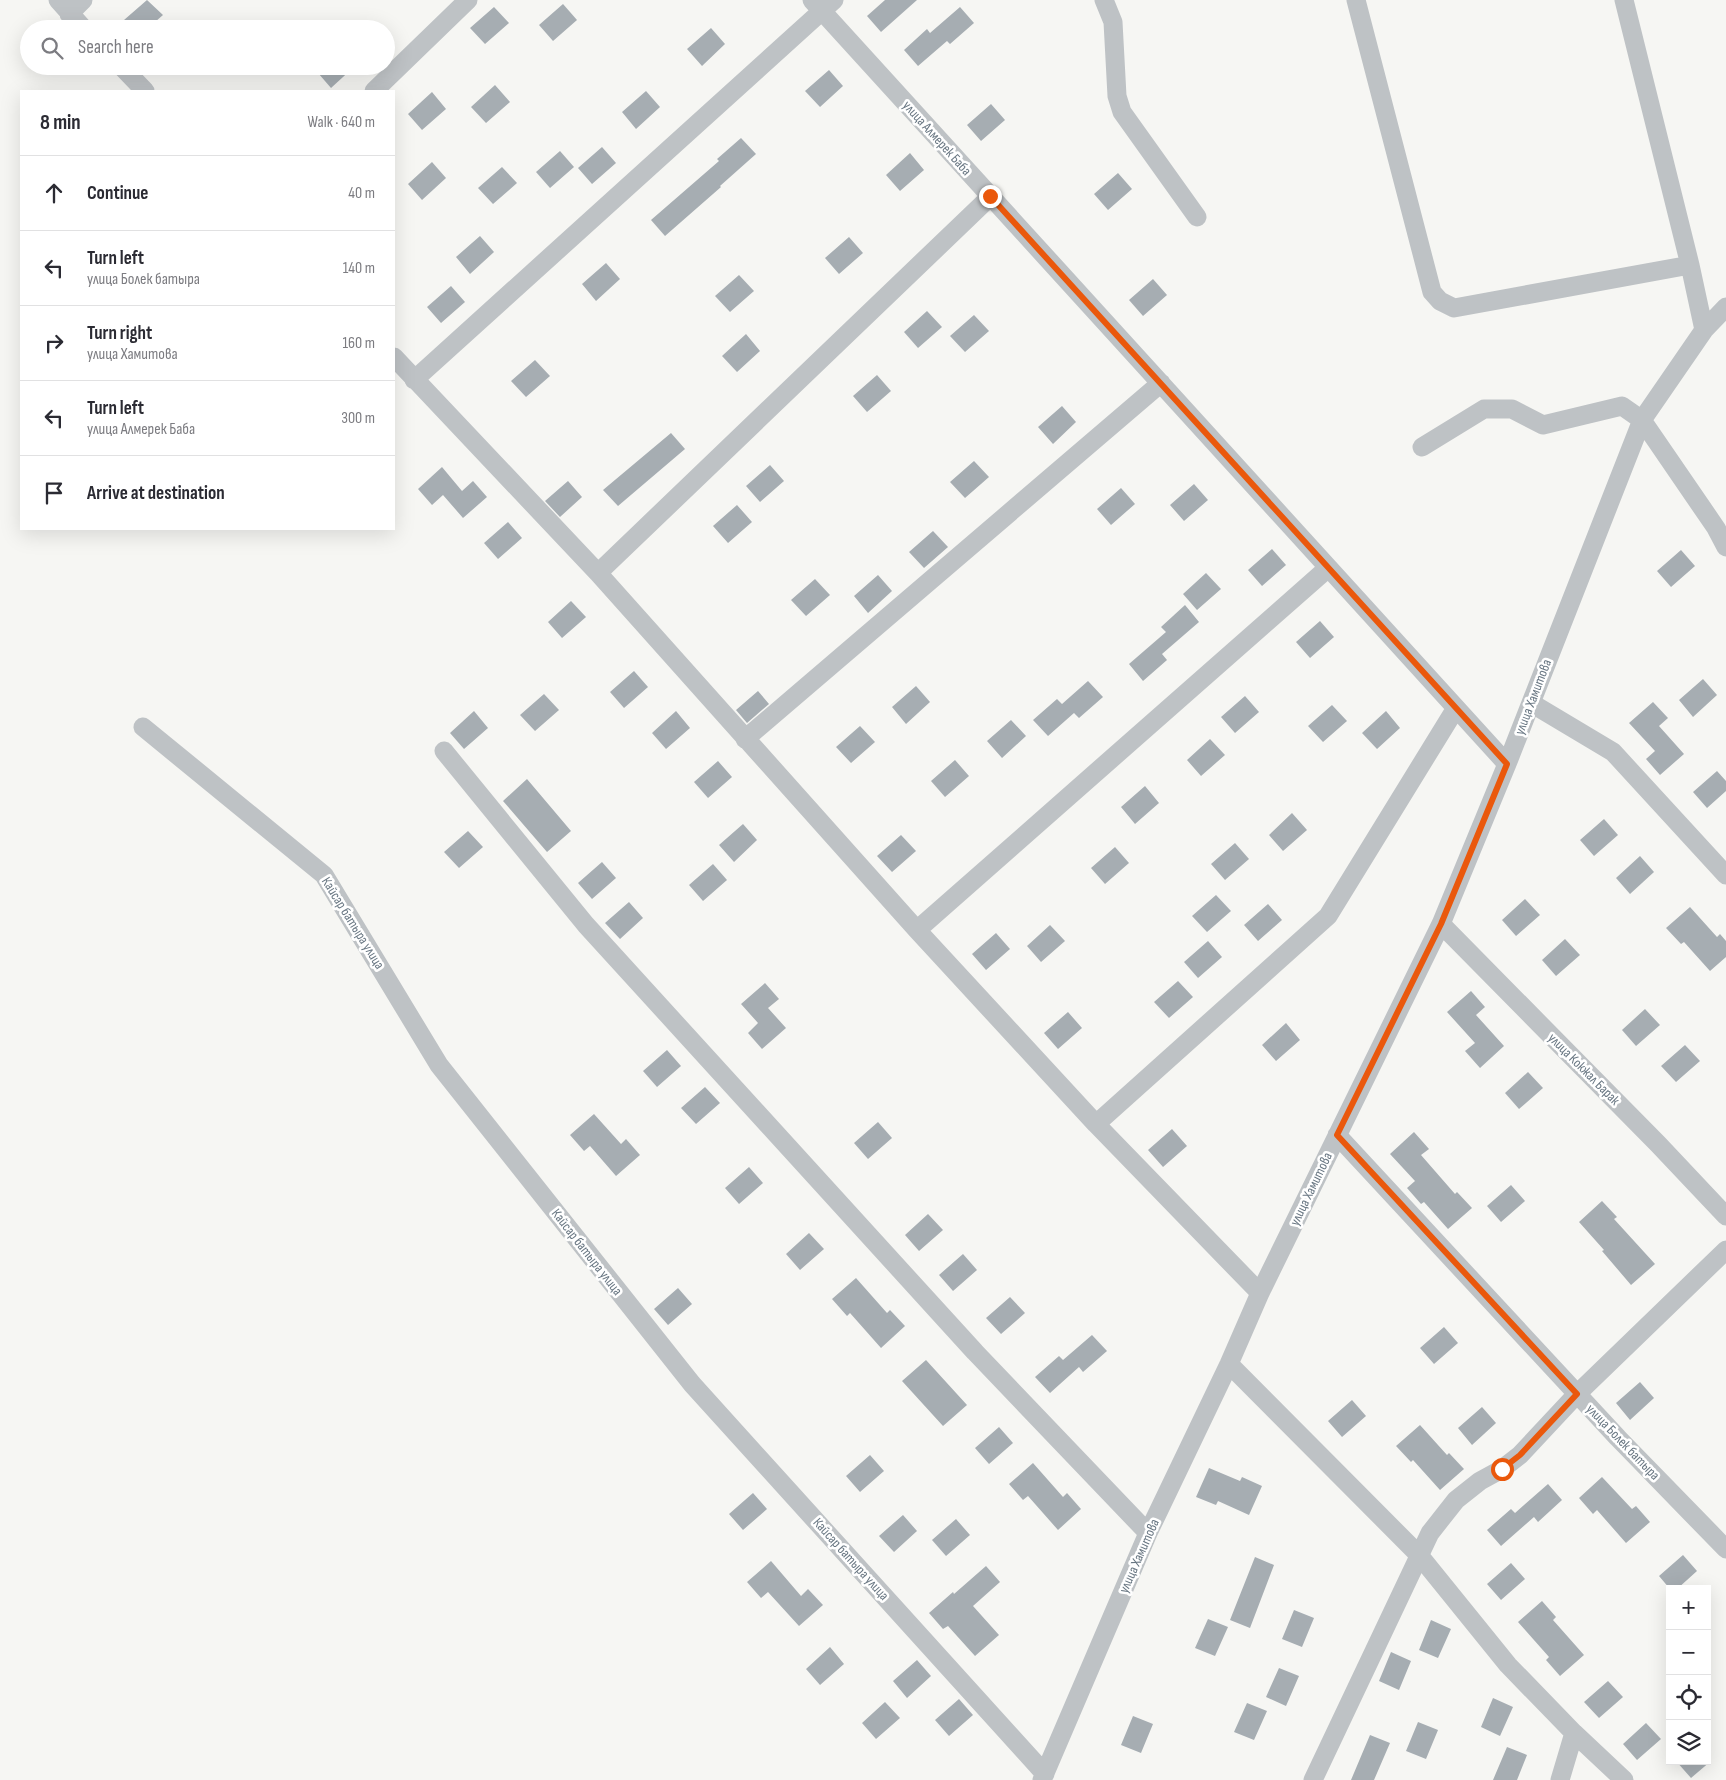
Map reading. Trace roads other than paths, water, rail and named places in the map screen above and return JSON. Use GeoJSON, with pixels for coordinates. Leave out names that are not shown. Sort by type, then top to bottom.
{"type":"FeatureCollection","features":[{"type":"Feature","properties":{"kind":"street"},"geometry":{"type":"LineString","coordinates":[[75,20],[63,7],[83,0]]}},
{"type":"Feature","properties":{"kind":"street"},"geometry":{"type":"LineString","coordinates":[[395,71],[468,0]]}},
{"type":"Feature","properties":{"kind":"street"},"geometry":{"type":"LineString","coordinates":[[1104,0],[1113,22],[1116,96],[1122,112],[1197,217]]}},
{"type":"Feature","properties":{"kind":"street"},"geometry":{"type":"LineString","coordinates":[[1356,0],[1432,292],[1440,301],[1454,308],[1690,265]]}},
{"type":"Feature","properties":{"kind":"street"},"geometry":{"type":"LineString","coordinates":[[1624,0],[1690,265],[1704,330]]}},
{"type":"Feature","properties":{"kind":"street"},"geometry":{"type":"LineString","coordinates":[[414,380],[823,4]]}},
{"type":"Feature","properties":{"kind":"street","name":"улица Алмерек Баба"},"geometry":{"type":"LineString","coordinates":[[823,4],[990,196],[1507,764]]}},
{"type":"Feature","properties":{"kind":"street"},"geometry":{"type":"LineString","coordinates":[[130,75],[144,90]]}},
{"type":"Feature","properties":{"kind":"street"},"geometry":{"type":"LineString","coordinates":[[375,90],[391,75]]}},
{"type":"Feature","properties":{"kind":"street"},"geometry":{"type":"LineString","coordinates":[[598,573],[990,196]]}},
{"type":"Feature","properties":{"kind":"street","name":"улица Хамитова"},"geometry":{"type":"LineString","coordinates":[[1044,1777],[1148,1533],[1229,1364],[1260,1293],[1441,924],[1507,764],[1642,420],[1704,330],[1726,307]]}},
{"type":"Feature","properties":{"kind":"street"},"geometry":{"type":"LineString","coordinates":[[395,358],[598,573],[917,930],[1096,1124],[1260,1293]]}},
{"type":"Feature","properties":{"kind":"street"},"geometry":{"type":"LineString","coordinates":[[745,739],[1161,383]]}},
{"type":"Feature","properties":{"kind":"street"},"geometry":{"type":"LineString","coordinates":[[1422,447],[1484,409],[1512,409],[1543,425],[1622,406],[1642,420],[1716,528],[1726,547]]}},
{"type":"Feature","properties":{"kind":"street"},"geometry":{"type":"LineString","coordinates":[[917,930],[1328,568]]}},
{"type":"Feature","properties":{"kind":"street"},"geometry":{"type":"LineString","coordinates":[[1531,703],[1613,752],[1726,875]]}},
{"type":"Feature","properties":{"kind":"street"},"geometry":{"type":"LineString","coordinates":[[1096,1124],[1328,916],[1456,708]]}},
{"type":"Feature","properties":{"kind":"street","name":"Кайсар батыра улица"},"geometry":{"type":"LineString","coordinates":[[144,727],[324,875],[439,1065],[692,1384],[1044,1777]]}},
{"type":"Feature","properties":{"kind":"street"},"geometry":{"type":"LineString","coordinates":[[444,750],[586,925],[975,1352],[1148,1533]]}},
{"type":"Feature","properties":{"kind":"street","name":"улица Кокжал Барак"},"geometry":{"type":"LineString","coordinates":[[1441,924],[1658,1144],[1726,1216]]}},
{"type":"Feature","properties":{"kind":"street","name":"улица Болек батыра"},"geometry":{"type":"LineString","coordinates":[[1337,1135],[1577,1394],[1726,1550]]}},
{"type":"Feature","properties":{"kind":"street"},"geometry":{"type":"LineString","coordinates":[[1313,1780],[1430,1533],[1456,1500],[1480,1481],[1502,1469],[1520,1455],[1577,1394],[1726,1250]]}},
{"type":"Feature","properties":{"kind":"street"},"geometry":{"type":"LineString","coordinates":[[1229,1364],[1419,1555],[1508,1665],[1574,1733],[1624,1780]]}},
{"type":"Feature","properties":{"kind":"street"},"geometry":{"type":"LineString","coordinates":[[1560,1780],[1574,1733]]}}]}
